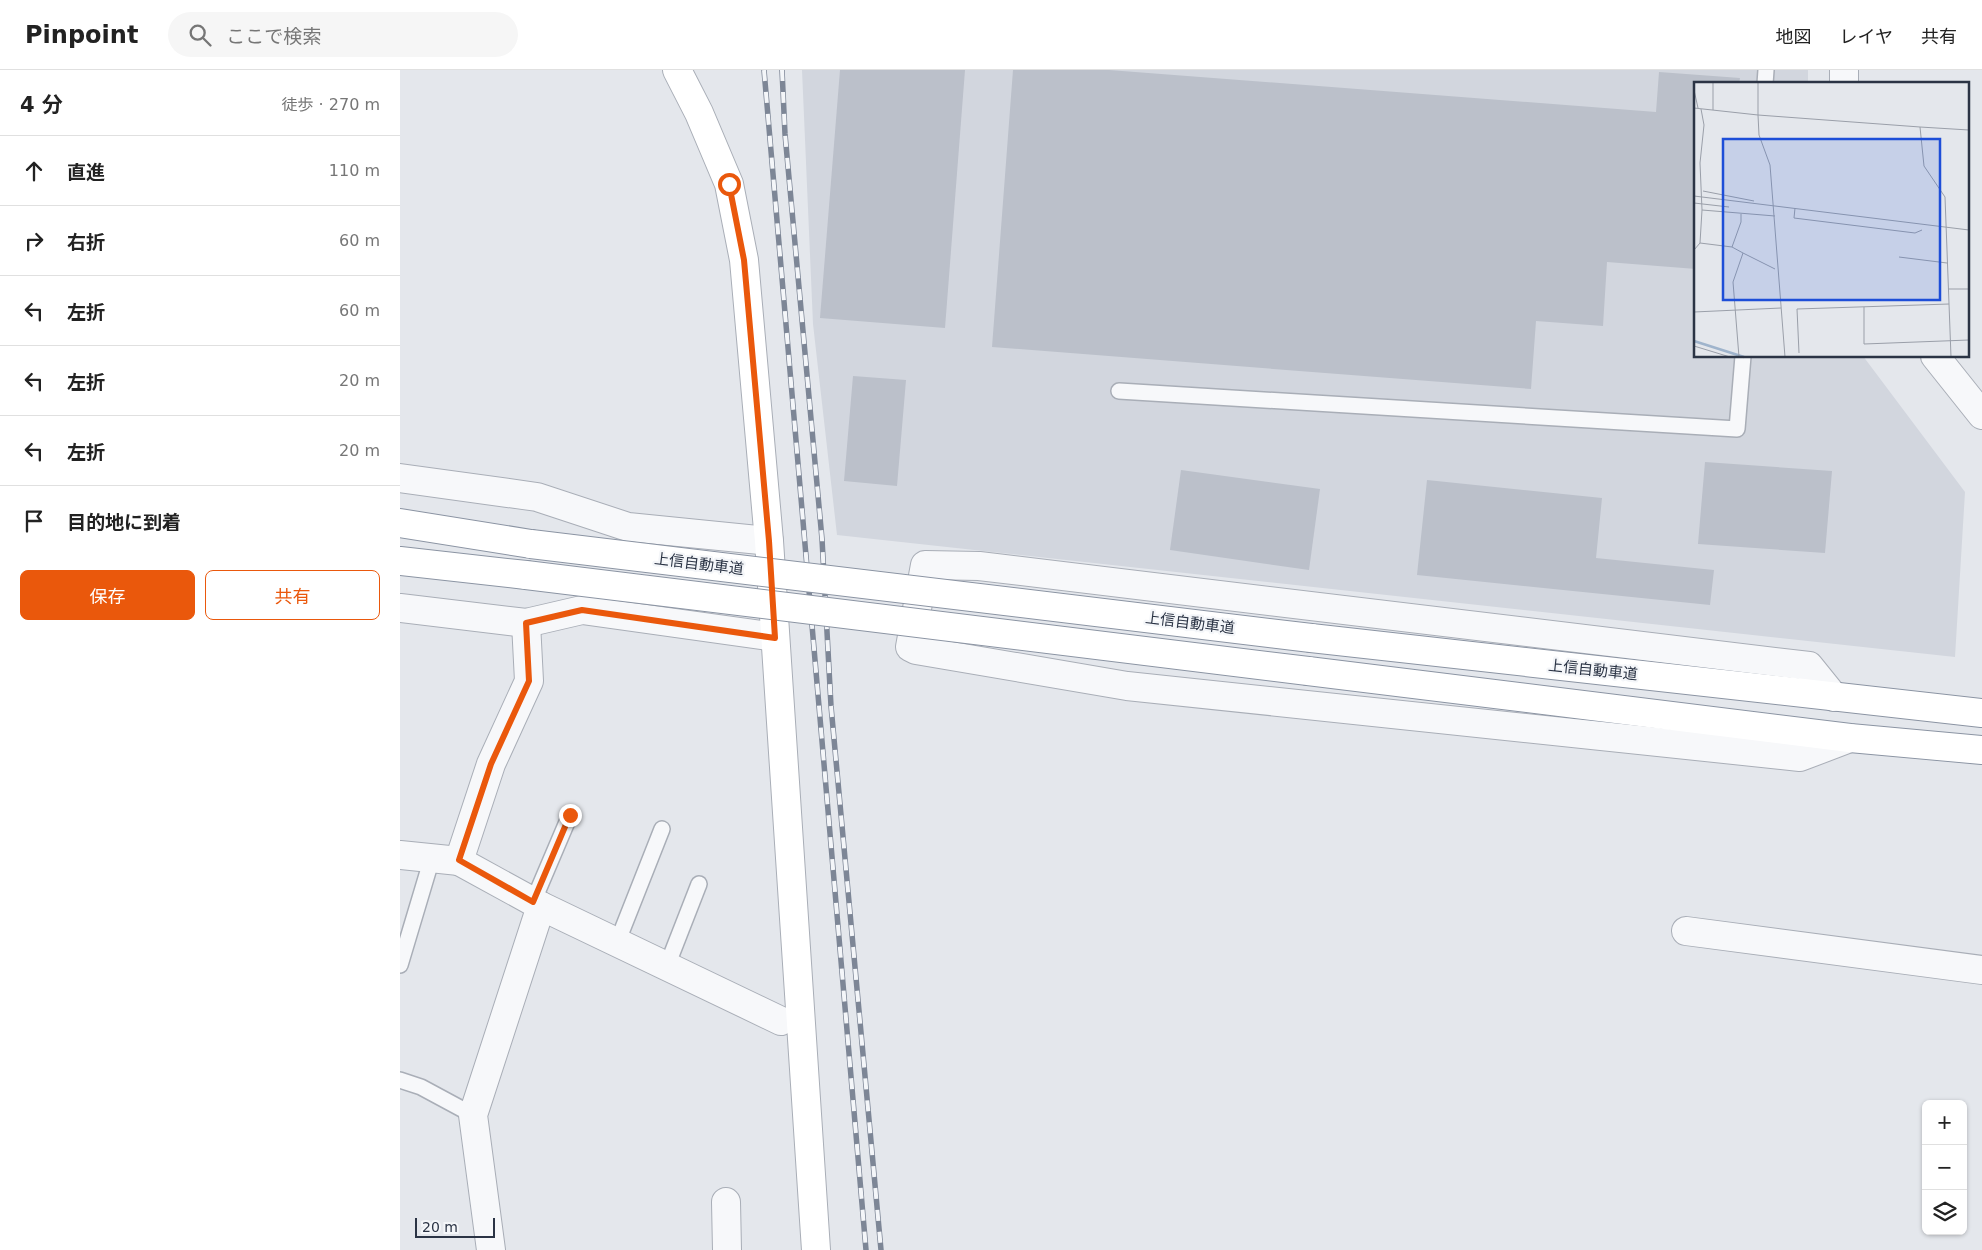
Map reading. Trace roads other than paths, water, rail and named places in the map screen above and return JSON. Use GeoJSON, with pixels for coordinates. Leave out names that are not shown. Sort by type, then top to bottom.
{"type":"FeatureCollection","features":[{"type":"Feature","properties":{"kind":"main road"},"geometry":{"type":"LineString","coordinates":[[677,70],[699,113],[729,184],[744,260],[769,541],[816,1250]]}},
{"type":"Feature","properties":{"kind":"main road","name":"上信自動車道"},"geometry":{"type":"LineString","coordinates":[[400,523],[532,544],[1312,638],[1982,713]]}},
{"type":"Feature","properties":{"kind":"main road"},"geometry":{"type":"LineString","coordinates":[[400,561],[1850,738],[1982,750]]}},
{"type":"Feature","properties":{"kind":"street"},"geometry":{"type":"LineString","coordinates":[[1937,358],[1982,415]]}},
{"type":"Feature","properties":{"kind":"street"},"geometry":{"type":"LineString","coordinates":[[400,478],[537,497],[628,527],[769,541]]}},
{"type":"Feature","properties":{"kind":"street"},"geometry":{"type":"LineString","coordinates":[[1834,697],[1809,666],[979,566],[925,565],[910,647],[916,650],[1127,686],[1800,757],[1850,738]]}},
{"type":"Feature","properties":{"kind":"street"},"geometry":{"type":"LineString","coordinates":[[400,608],[526,623],[582,610],[775,638]]}},
{"type":"Feature","properties":{"kind":"street"},"geometry":{"type":"LineString","coordinates":[[459,860],[491,764],[529,681],[526,623]]}},
{"type":"Feature","properties":{"kind":"street"},"geometry":{"type":"LineString","coordinates":[[400,854],[459,860],[537,904],[781,1020]]}},
{"type":"Feature","properties":{"kind":"street"},"geometry":{"type":"LineString","coordinates":[[491,1250],[473,1115],[537,904]]}},
{"type":"Feature","properties":{"kind":"street"},"geometry":{"type":"LineString","coordinates":[[1686,931],[1982,970]]}},
{"type":"Feature","properties":{"kind":"street"},"geometry":{"type":"LineString","coordinates":[[726,1202],[727,1250]]}},
{"type":"Feature","properties":{"kind":"lane"},"geometry":{"type":"LineString","coordinates":[[1120,391],[1737,429],[1743,358]]}},
{"type":"Feature","properties":{"kind":"lane"},"geometry":{"type":"LineString","coordinates":[[537,904],[570,815]]}},
{"type":"Feature","properties":{"kind":"lane"},"geometry":{"type":"LineString","coordinates":[[617,943],[662,829]]}},
{"type":"Feature","properties":{"kind":"lane"},"geometry":{"type":"LineString","coordinates":[[400,965],[432,858]]}},
{"type":"Feature","properties":{"kind":"lane"},"geometry":{"type":"LineString","coordinates":[[667,966],[699,884]]}},
{"type":"Feature","properties":{"kind":"lane"},"geometry":{"type":"LineString","coordinates":[[400,1080],[421,1087],[473,1115]]}},
{"type":"Feature","properties":{"kind":"railway"},"geometry":{"type":"LineString","coordinates":[[764,70],[866,1250]]}},
{"type":"Feature","properties":{"kind":"railway"},"geometry":{"type":"LineString","coordinates":[[782,70],[785,134],[822,539],[831,706],[881,1250]]}}]}
